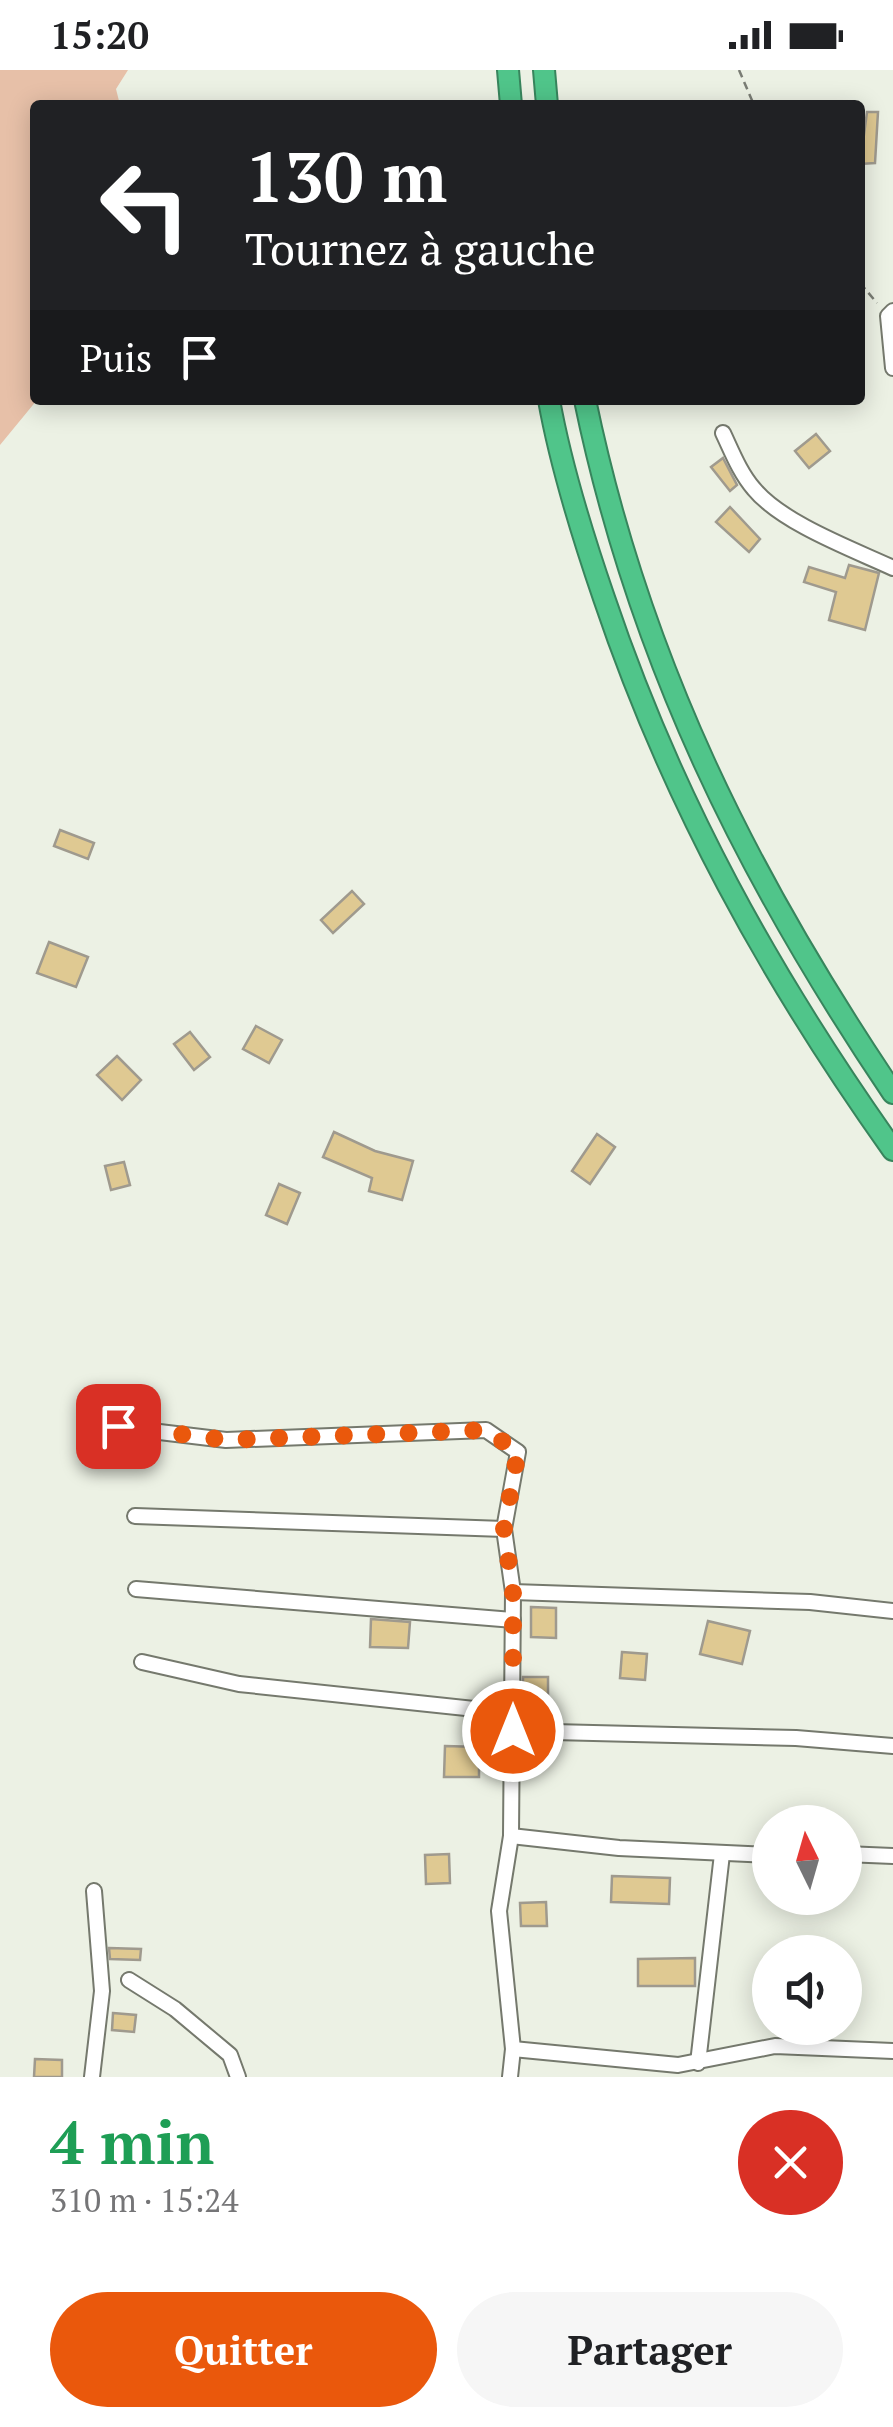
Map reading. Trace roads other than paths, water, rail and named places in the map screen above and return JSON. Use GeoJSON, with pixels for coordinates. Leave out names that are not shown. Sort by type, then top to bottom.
{"type":"FeatureCollection","features":[{"type":"Feature","properties":{"kind":"highway"},"geometry":{"type":"LineString","coordinates":[[508,70],[511,100]]}},
{"type":"Feature","properties":{"kind":"highway"},"geometry":{"type":"LineString","coordinates":[[544,70],[547,100]]}},
{"type":"Feature","properties":{"kind":"highway"},"geometry":{"type":"LineString","coordinates":[[550,405],[583,536],[615,633],[695,826],[792,1001],[893,1150]]}},
{"type":"Feature","properties":{"kind":"highway"},"geometry":{"type":"LineString","coordinates":[[586,405],[630,575],[712,783],[763,885],[826,994],[893,1093]]}},
{"type":"Feature","properties":{"kind":"street"},"geometry":{"type":"LineString","coordinates":[[890,314],[893,368]]}},
{"type":"Feature","properties":{"kind":"street"},"geometry":{"type":"LineString","coordinates":[[723,433],[744,475],[770,504],[825,537],[893,568]]}},
{"type":"Feature","properties":{"kind":"street"},"geometry":{"type":"LineString","coordinates":[[118,1426],[226,1440],[486,1430],[518,1452],[504,1529],[513,1592],[511,1836],[500,1910],[513,2049],[510,2077]]}},
{"type":"Feature","properties":{"kind":"street"},"geometry":{"type":"LineString","coordinates":[[135,1516],[504,1529]]}},
{"type":"Feature","properties":{"kind":"street"},"geometry":{"type":"LineString","coordinates":[[136,1589],[513,1620]]}},
{"type":"Feature","properties":{"kind":"street"},"geometry":{"type":"LineString","coordinates":[[513,1592],[810,1602],[893,1611]]}},
{"type":"Feature","properties":{"kind":"street"},"geometry":{"type":"LineString","coordinates":[[142,1662],[239,1684],[513,1712]]}},
{"type":"Feature","properties":{"kind":"street"},"geometry":{"type":"LineString","coordinates":[[513,1731],[796,1738],[893,1746]]}},
{"type":"Feature","properties":{"kind":"street"},"geometry":{"type":"LineString","coordinates":[[511,1836],[619,1848],[752,1855]]}},
{"type":"Feature","properties":{"kind":"street"},"geometry":{"type":"LineString","coordinates":[[698,2063],[722,1854]]}},
{"type":"Feature","properties":{"kind":"street"},"geometry":{"type":"LineString","coordinates":[[862,1855],[893,1856]]}},
{"type":"Feature","properties":{"kind":"street"},"geometry":{"type":"LineString","coordinates":[[92,2077],[102,1991],[94,1891]]}},
{"type":"Feature","properties":{"kind":"street"},"geometry":{"type":"LineString","coordinates":[[129,1980],[175,2009],[230,2055],[238,2077]]}},
{"type":"Feature","properties":{"kind":"street"},"geometry":{"type":"LineString","coordinates":[[513,2049],[678,2065],[775,2046],[893,2050]]}}]}
